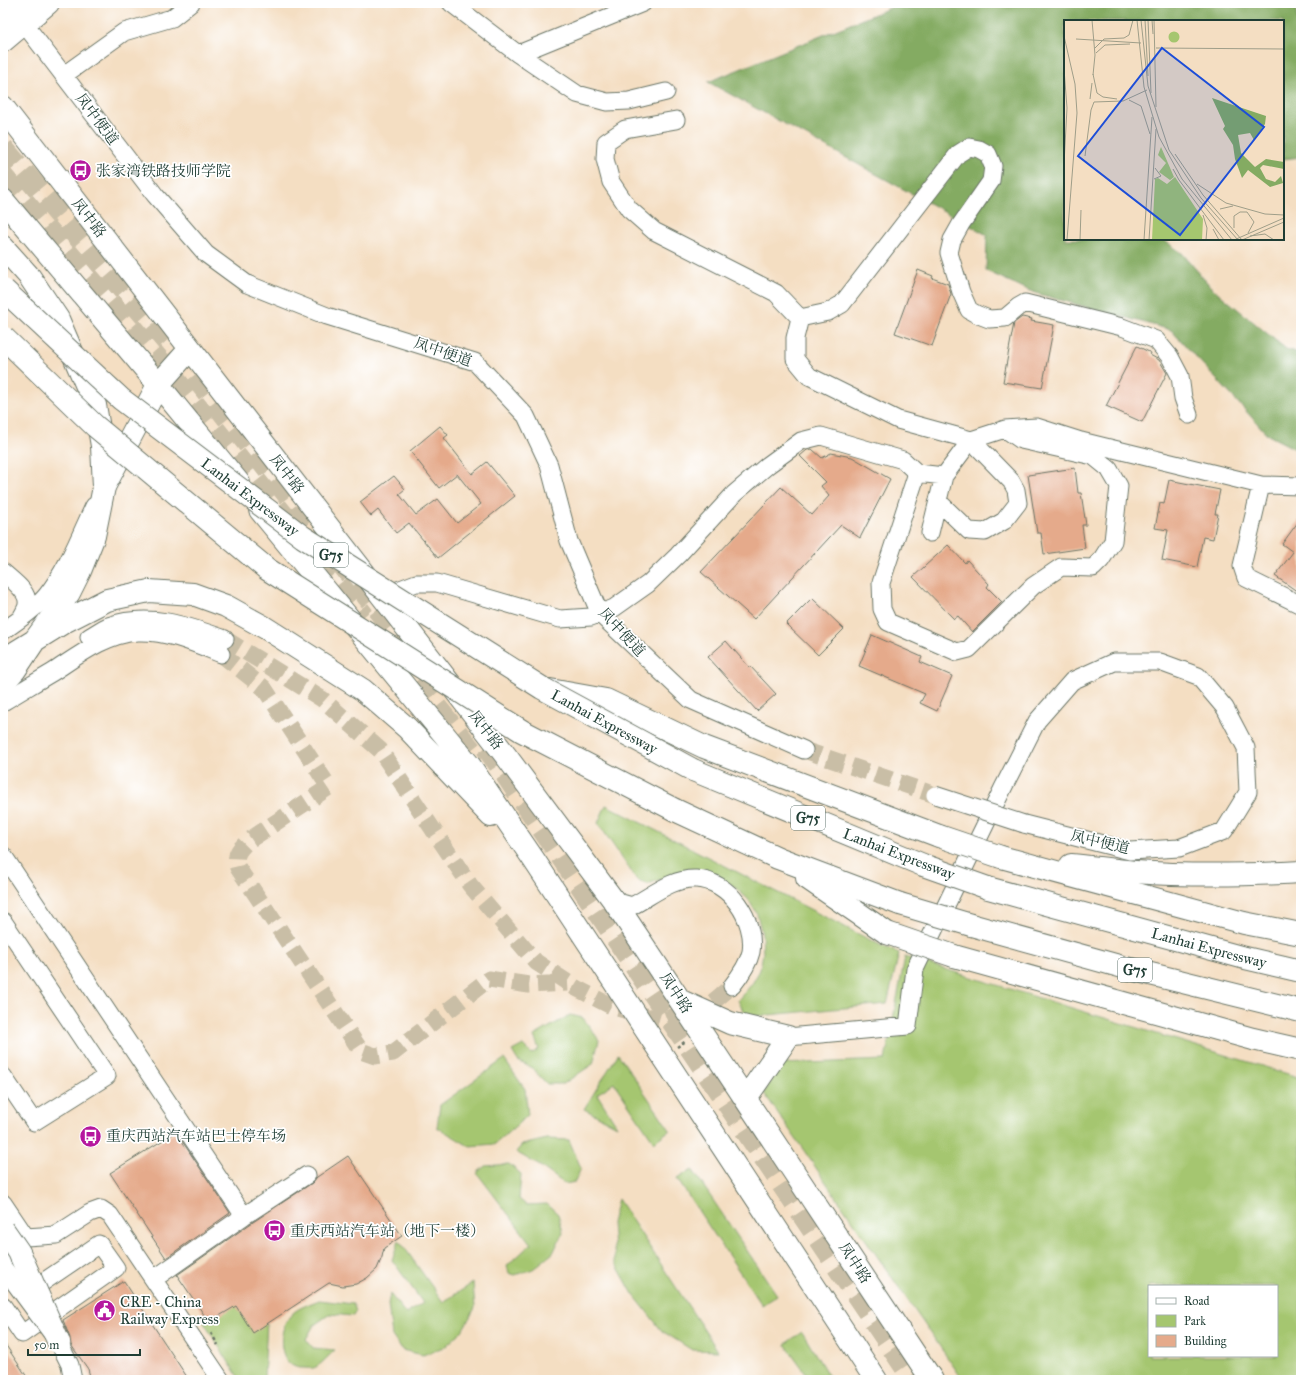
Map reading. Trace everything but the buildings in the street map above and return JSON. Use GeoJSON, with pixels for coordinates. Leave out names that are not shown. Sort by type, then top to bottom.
{"type":"FeatureCollection","features":[{"type":"Feature","properties":{"kind":"main road"},"geometry":{"type":"LineString","coordinates":[[3,40],[16,14],[48,3]]}},
{"type":"Feature","properties":{"kind":"main road","name":"凤中路"},"geometry":{"type":"LineString","coordinates":[[3,107],[506,756],[614,901],[932,1380]]}},
{"type":"Feature","properties":{"kind":"main road"},"geometry":{"type":"LineString","coordinates":[[3,200],[158,385],[470,766],[534,860],[876,1380]]}},
{"type":"Feature","properties":{"kind":"main road"},"geometry":{"type":"LineString","coordinates":[[3,247],[29,276],[58,319],[82,374],[95,405],[102,446],[104,487],[94,536],[80,572],[69,594],[15,670],[3,683]]}},
{"type":"Feature","properties":{"kind":"main road","name":"Lanhai Expressway"},"geometry":{"type":"LineString","coordinates":[[3,290],[121,399],[303,537],[542,688],[693,770],[923,865],[988,888],[1241,957],[1301,970]]}},
{"type":"Feature","properties":{"kind":"main road","name":"G75"},"geometry":{"type":"LineString","coordinates":[[3,337],[95,426],[267,569],[522,731],[675,810],[778,858],[900,904],[971,926],[1130,969],[1301,1011]]}},
{"type":"Feature","properties":{"kind":"main road"},"geometry":{"type":"LineString","coordinates":[[104,487],[158,385],[190,349]]}},
{"type":"Feature","properties":{"kind":"main road"},"geometry":{"type":"LineString","coordinates":[[3,660],[66,621],[107,600],[150,591],[193,594],[226,606],[264,627],[363,690],[406,728],[534,860]]}},
{"type":"Feature","properties":{"kind":"main road"},"geometry":{"type":"LineString","coordinates":[[542,688],[606,700],[704,747],[939,836],[1001,857],[1244,923],[1301,934]]}},
{"type":"Feature","properties":{"kind":"main road"},"geometry":{"type":"LineString","coordinates":[[1001,857],[1135,872],[1246,875],[1301,872]]}},
{"type":"Feature","properties":{"kind":"main road"},"geometry":{"type":"LineString","coordinates":[[778,858],[887,933],[954,956],[1254,1039],[1301,1050]]}},
{"type":"Feature","properties":{"kind":"main road"},"geometry":{"type":"LineString","coordinates":[[681,1001],[730,1023],[788,1036],[746,1098]]}},
{"type":"Feature","properties":{"kind":"main road"},"geometry":{"type":"LineString","coordinates":[[1254,1039],[1301,1056]]}},
{"type":"Feature","properties":{"kind":"main road"},"geometry":{"type":"LineString","coordinates":[[3,1229],[19,1252],[59,1343]]}},
{"type":"Feature","properties":{"kind":"street"},"geometry":{"type":"LineString","coordinates":[[64,75],[124,32],[172,18],[191,3]]}},
{"type":"Feature","properties":{"kind":"street"},"geometry":{"type":"LineString","coordinates":[[451,3],[518,54],[577,94],[607,102],[629,101],[666,92]]}},
{"type":"Feature","properties":{"kind":"street"},"geometry":{"type":"LineString","coordinates":[[518,54],[643,3]]}},
{"type":"Feature","properties":{"kind":"street","name":"凤中便道"},"geometry":{"type":"LineString","coordinates":[[16,14],[155,195],[206,254],[247,284],[326,316],[475,362],[526,416],[549,465],[569,541],[600,614],[691,700],[804,750]]}},
{"type":"Feature","properties":{"kind":"street"},"geometry":{"type":"LineString","coordinates":[[676,120],[625,129],[606,142],[605,159],[611,182],[629,209],[654,231],[776,293],[800,318]]}},
{"type":"Feature","properties":{"kind":"street"},"geometry":{"type":"LineString","coordinates":[[800,318],[828,312],[842,304],[958,154],[969,147],[979,149],[988,154],[993,166],[991,181],[961,224],[952,240],[949,253],[961,292],[969,310],[989,319],[1005,318],[1025,303],[1122,327],[1156,340],[1170,357],[1180,376],[1183,398],[1189,415]]}},
{"type":"Feature","properties":{"kind":"street"},"geometry":{"type":"LineString","coordinates":[[800,318],[795,338],[795,359],[809,376],[898,420],[971,440],[1011,481],[1016,490],[1018,503],[1004,520],[985,532],[969,531],[938,501]]}},
{"type":"Feature","properties":{"kind":"street"},"geometry":{"type":"LineString","coordinates":[[930,533],[944,476],[971,440],[1005,429],[1037,427],[1081,441],[1261,485],[1301,486]]}},
{"type":"Feature","properties":{"kind":"street"},"geometry":{"type":"LineString","coordinates":[[917,473],[881,583],[882,609],[888,622],[957,652],[969,650],[1033,586],[1061,567],[1092,568],[1101,560],[1113,541],[1119,486],[1109,469],[1093,456],[1021,440],[1005,429]]}},
{"type":"Feature","properties":{"kind":"street"},"geometry":{"type":"LineString","coordinates":[[382,596],[416,583],[437,583],[560,618],[591,617],[600,614],[614,608],[648,584],[678,555],[734,494],[768,465],[802,441],[821,436],[903,460],[917,473],[944,476]]}},
{"type":"Feature","properties":{"kind":"street"},"geometry":{"type":"LineString","coordinates":[[1261,485],[1242,566],[1246,578],[1301,605]]}},
{"type":"Feature","properties":{"kind":"street"},"geometry":{"type":"LineString","coordinates":[[3,631],[21,618],[45,597],[55,583],[66,565],[104,487]]}},
{"type":"Feature","properties":{"kind":"street"},"geometry":{"type":"LineString","coordinates":[[3,572],[27,596],[27,604],[21,618]]}},
{"type":"Feature","properties":{"kind":"street"},"geometry":{"type":"LineString","coordinates":[[3,702],[31,686],[79,643],[107,627],[134,620],[163,621],[193,628],[223,646]]}},
{"type":"Feature","properties":{"kind":"street","name":"凤中便道"},"geometry":{"type":"LineString","coordinates":[[788,1036],[908,1026],[915,969],[1003,788],[1037,721],[1072,681],[1114,662],[1160,662],[1198,676],[1225,708],[1246,748],[1248,792],[1224,831],[1179,848],[1130,851],[1024,824],[935,795]]}},
{"type":"Feature","properties":{"kind":"street"},"geometry":{"type":"LineString","coordinates":[[3,855],[244,1216]]}},
{"type":"Feature","properties":{"kind":"street"},"geometry":{"type":"LineString","coordinates":[[614,901],[632,906],[679,880],[697,879],[711,882],[727,892],[738,905],[746,919],[751,936],[751,951],[748,963],[732,986]]}},
{"type":"Feature","properties":{"kind":"street"},"geometry":{"type":"LineString","coordinates":[[3,920],[107,1076],[34,1122],[3,1076]]}},
{"type":"Feature","properties":{"kind":"street"},"geometry":{"type":"LineString","coordinates":[[154,1279],[244,1216],[307,1175]]}},
{"type":"Feature","properties":{"kind":"street"},"geometry":{"type":"LineString","coordinates":[[3,1203],[26,1237],[56,1236],[90,1213],[101,1209],[110,1215],[221,1380]]}},
{"type":"Feature","properties":{"kind":"street"},"geometry":{"type":"LineString","coordinates":[[3,1252],[30,1291],[99,1244],[116,1268],[22,1334],[3,1306]]}},
{"type":"Feature","properties":{"kind":"street"},"geometry":{"type":"LineString","coordinates":[[3,1267],[59,1343],[70,1365],[73,1380]]}},
{"type":"Feature","properties":{"kind":"path"},"geometry":{"type":"LineString","coordinates":[[211,1333],[220,1348]]}},
{"type":"Feature","properties":{"kind":"green space"},"geometry":{"type":"Polygon","coordinates":[[[902,3],[1296,3],[1301,71],[1301,157],[1284,159],[1284,20],[1064,20],[1064,240],[1163,240],[1182,253],[1211,287],[1286,349],[1301,354],[1301,452],[1268,435],[1171,330],[1035,293],[986,271],[987,235],[708,82],[902,3]]]}},
{"type":"Feature","properties":{"kind":"green space"},"geometry":{"type":"Polygon","coordinates":[[[606,805],[882,946],[899,953],[887,1004],[746,1017],[738,1000],[752,984],[760,970],[763,953],[762,934],[757,914],[748,899],[732,885],[714,875],[678,873],[648,884],[637,880],[598,823],[606,805]]]}},
{"type":"Feature","properties":{"kind":"green space"},"geometry":{"type":"Polygon","coordinates":[[[905,957],[1301,1078],[1301,1380],[963,1380],[764,1093],[781,1064],[885,1060],[905,957]]]}},
{"type":"Feature","properties":{"kind":"green space"},"geometry":{"type":"Polygon","coordinates":[[[570,1015],[583,1018],[599,1040],[593,1064],[563,1084],[547,1084],[532,1068],[518,1061],[512,1051],[523,1045],[532,1054],[539,1049],[534,1036],[570,1015]]]}},
{"type":"Feature","properties":{"kind":"green space"},"geometry":{"type":"Polygon","coordinates":[[[618,1054],[670,1130],[654,1142],[614,1083],[597,1094],[617,1126],[584,1109],[618,1054]]]}},
{"type":"Feature","properties":{"kind":"green space"},"geometry":{"type":"Polygon","coordinates":[[[504,1059],[525,1089],[528,1115],[495,1144],[469,1146],[437,1127],[440,1105],[504,1059]]]}},
{"type":"Feature","properties":{"kind":"green space"},"geometry":{"type":"Polygon","coordinates":[[[547,1139],[569,1140],[581,1168],[575,1182],[565,1184],[540,1166],[516,1152],[522,1145],[547,1139]]]}},
{"type":"Feature","properties":{"kind":"green space"},"geometry":{"type":"Polygon","coordinates":[[[509,1164],[521,1174],[519,1199],[526,1205],[547,1204],[558,1214],[563,1232],[553,1253],[533,1269],[515,1275],[509,1273],[507,1266],[531,1244],[477,1173],[485,1166],[509,1164]]]}},
{"type":"Feature","properties":{"kind":"green space"},"geometry":{"type":"Polygon","coordinates":[[[692,1169],[777,1295],[762,1305],[677,1179],[692,1169]]]}},
{"type":"Feature","properties":{"kind":"green space"},"geometry":{"type":"Polygon","coordinates":[[[618,1199],[718,1351],[692,1350],[662,1331],[633,1294],[615,1262],[612,1223],[618,1199]]]}},
{"type":"Feature","properties":{"kind":"green space"},"geometry":{"type":"Polygon","coordinates":[[[399,1240],[443,1302],[473,1283],[475,1308],[462,1331],[446,1346],[423,1355],[402,1350],[392,1336],[388,1304],[390,1294],[406,1314],[423,1303],[392,1260],[399,1240]]]}},
{"type":"Feature","properties":{"kind":"green space"},"geometry":{"type":"Polygon","coordinates":[[[268,1300],[264,1380],[240,1380],[201,1318],[224,1301],[268,1300]]]}},
{"type":"Feature","properties":{"kind":"green space"},"geometry":{"type":"Polygon","coordinates":[[[319,1300],[353,1304],[356,1311],[353,1316],[330,1314],[314,1325],[306,1339],[313,1348],[335,1350],[315,1368],[295,1367],[288,1363],[284,1356],[282,1347],[283,1329],[292,1314],[298,1309],[319,1300]]]}},
{"type":"Feature","properties":{"kind":"green space"},"geometry":{"type":"Polygon","coordinates":[[[802,1332],[831,1380],[811,1380],[785,1344],[802,1332]]]}},
{"type":"Feature","properties":{"kind":"tunnel"},"geometry":{"type":"LineString","coordinates":[[3,148],[179,356],[422,666]]}},
{"type":"Feature","properties":{"kind":"tunnel"},"geometry":{"type":"LineString","coordinates":[[3,177],[164,366],[364,616]]}},
{"type":"Feature","properties":{"kind":"tunnel"},"geometry":{"type":"LineString","coordinates":[[225,639],[322,699],[380,750],[470,885],[536,962],[576,988],[611,1006],[662,1021],[713,1002],[732,986]]}},
{"type":"Feature","properties":{"kind":"tunnel"},"geometry":{"type":"LineString","coordinates":[[221,654],[264,688],[329,787],[248,841],[242,847],[236,859],[238,868],[361,1051],[375,1056],[393,1053],[489,979],[529,985],[568,983]]}},
{"type":"Feature","properties":{"kind":"tunnel"},"geometry":{"type":"LineString","coordinates":[[395,656],[479,760]]}},
{"type":"Feature","properties":{"kind":"tunnel"},"geometry":{"type":"LineString","coordinates":[[486,747],[914,1380]]}},
{"type":"Feature","properties":{"kind":"tunnel"},"geometry":{"type":"LineString","coordinates":[[804,750],[935,795]]}},
{"type":"Feature","properties":{"kind":"place","name":"张家湾铁路技师学院"},"geometry":{"type":"Point","coordinates":[81,171]}},
{"type":"Feature","properties":{"kind":"place","name":"重庆西站汽车站巴士停车场"},"geometry":{"type":"Point","coordinates":[91,1136]}},
{"type":"Feature","properties":{"kind":"place","name":"重庆西站汽车站（地下一楼）"},"geometry":{"type":"Point","coordinates":[274,1231]}},
{"type":"Feature","properties":{"kind":"place","name":"CRE - China Railway Express"},"geometry":{"type":"Point","coordinates":[105,1311]}}]}
